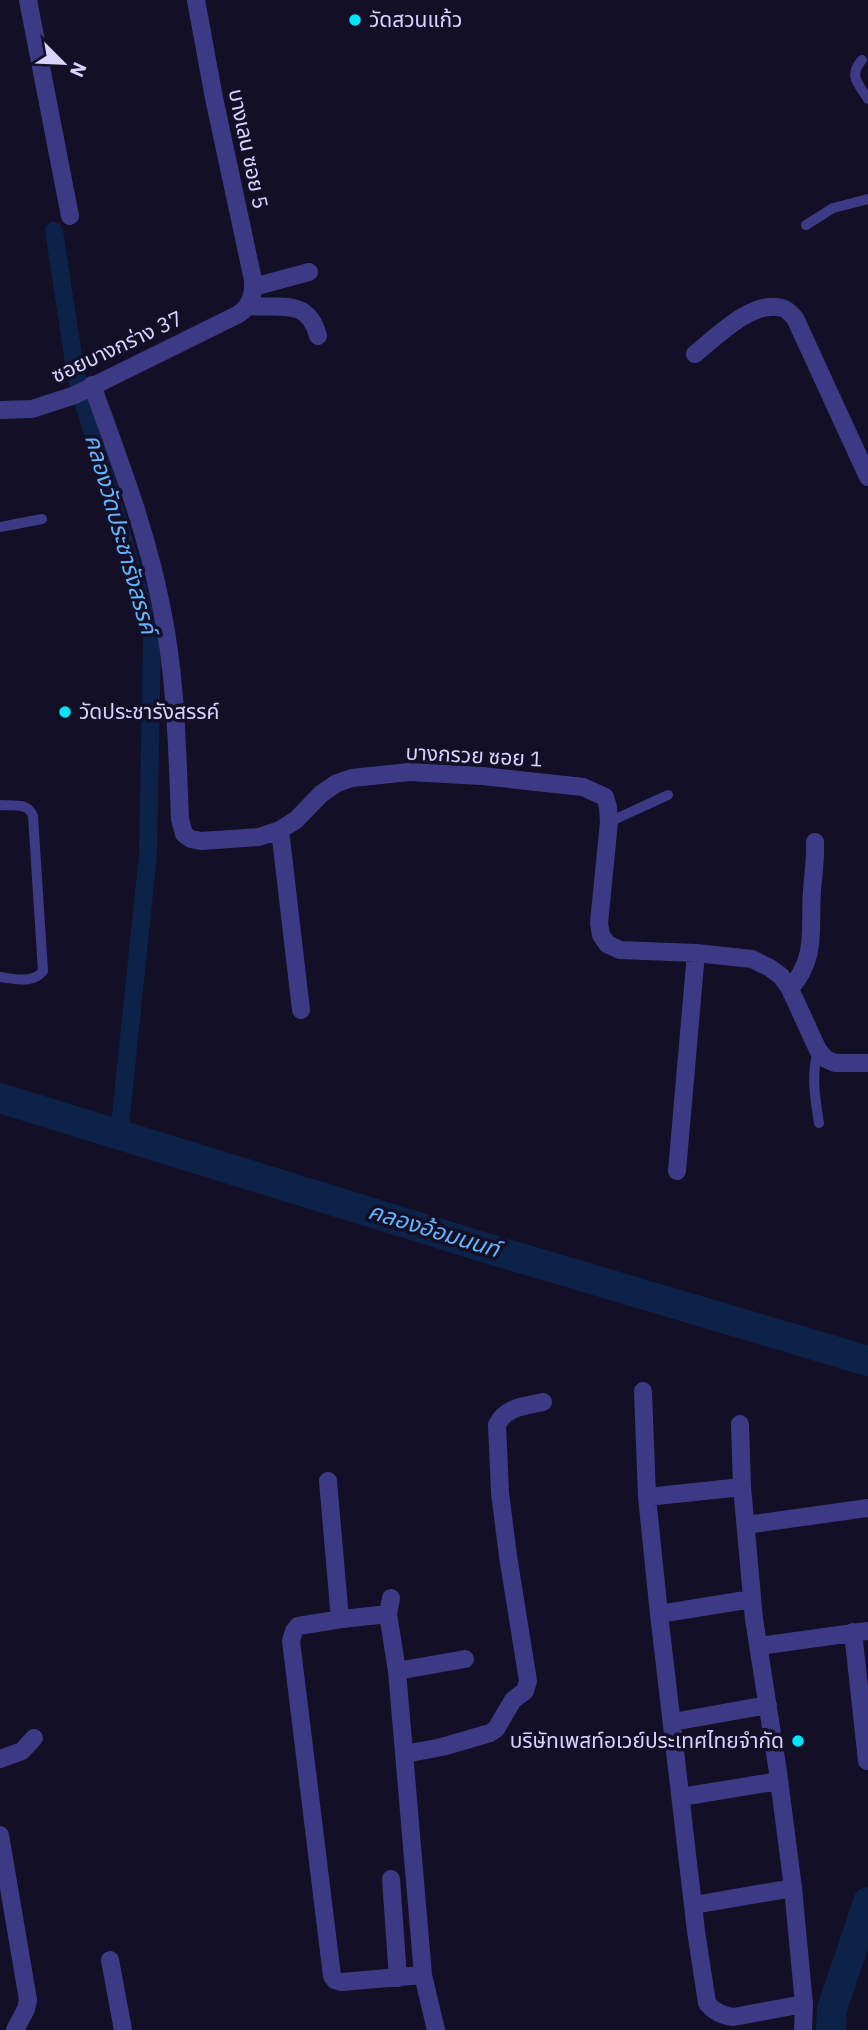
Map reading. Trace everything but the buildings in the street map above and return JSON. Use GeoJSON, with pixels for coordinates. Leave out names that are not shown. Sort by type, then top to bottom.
{"type":"FeatureCollection","features":[{"type":"Feature","properties":{"kind":"street"},"geometry":{"type":"LineString","coordinates":[[28,0],[70,216]]}},
{"type":"Feature","properties":{"kind":"street","name":"บางเลน ซอย 5"},"geometry":{"type":"LineString","coordinates":[[196,0],[254,287],[248,306]]}},
{"type":"Feature","properties":{"kind":"street"},"geometry":{"type":"LineString","coordinates":[[254,287],[309,272]]}},
{"type":"Feature","properties":{"kind":"street"},"geometry":{"type":"LineString","coordinates":[[248,306],[300,309],[309,316],[318,336]]}},
{"type":"Feature","properties":{"kind":"street","name":"ซอยบางกร่าง 37"},"geometry":{"type":"LineString","coordinates":[[0,410],[32,409],[86,389],[237,315],[248,306]]}},
{"type":"Feature","properties":{"kind":"street"},"geometry":{"type":"LineString","coordinates":[[695,354],[758,308],[784,308],[795,318],[868,477]]}},
{"type":"Feature","properties":{"kind":"street","name":"บางกรวย ซอย 1"},"geometry":{"type":"LineString","coordinates":[[86,389],[139,518],[161,605],[174,697],[184,834],[201,841],[259,837],[280,830],[296,820],[321,794],[337,783],[352,778],[409,772],[482,776],[583,787],[605,797],[608,807],[609,822],[599,923],[601,935],[607,944],[620,950],[696,953],[752,959],[770,968],[781,976],[790,989],[818,1050]]}},
{"type":"Feature","properties":{"kind":"street"},"geometry":{"type":"LineString","coordinates":[[280,830],[301,1010]]}},
{"type":"Feature","properties":{"kind":"street"},"geometry":{"type":"LineString","coordinates":[[790,989],[804,970],[811,945],[815,842]]}},
{"type":"Feature","properties":{"kind":"street"},"geometry":{"type":"LineString","coordinates":[[677,1171],[696,953]]}},
{"type":"Feature","properties":{"kind":"street"},"geometry":{"type":"LineString","coordinates":[[818,1050],[826,1059],[835,1063],[868,1063]]}},
{"type":"Feature","properties":{"kind":"street"},"geometry":{"type":"LineString","coordinates":[[643,1391],[648,1497],[659,1614],[706,2003],[722,2015],[733,2017],[804,2004]]}},
{"type":"Feature","properties":{"kind":"street"},"geometry":{"type":"LineString","coordinates":[[405,1755],[490,1733],[496,1729],[513,1700],[525,1691],[528,1681],[503,1518],[498,1425],[501,1416],[508,1411],[543,1402]]}},
{"type":"Feature","properties":{"kind":"street"},"geometry":{"type":"LineString","coordinates":[[740,1424],[742,1487],[752,1599],[793,1888],[804,2004],[803,2030]]}},
{"type":"Feature","properties":{"kind":"street"},"geometry":{"type":"LineString","coordinates":[[328,1481],[340,1619]]}},
{"type":"Feature","properties":{"kind":"street"},"geometry":{"type":"LineString","coordinates":[[648,1497],[742,1487]]}},
{"type":"Feature","properties":{"kind":"street"},"geometry":{"type":"LineString","coordinates":[[746,1525],[868,1508]]}},
{"type":"Feature","properties":{"kind":"street"},"geometry":{"type":"LineString","coordinates":[[659,1614],[752,1599]]}},
{"type":"Feature","properties":{"kind":"street"},"geometry":{"type":"LineString","coordinates":[[423,1975],[342,1982],[332,1976],[292,1641],[294,1630],[298,1626],[340,1619],[389,1606],[405,1755],[423,1975],[436,2030]]}},
{"type":"Feature","properties":{"kind":"street"},"geometry":{"type":"LineString","coordinates":[[759,1646],[860,1632],[867,1761]]}},
{"type":"Feature","properties":{"kind":"street"},"geometry":{"type":"LineString","coordinates":[[397,1671],[465,1659]]}},
{"type":"Feature","properties":{"kind":"street"},"geometry":{"type":"LineString","coordinates":[[673,1722],[768,1705]]}},
{"type":"Feature","properties":{"kind":"street"},"geometry":{"type":"LineString","coordinates":[[0,1759],[22,1751],[34,1738]]}},
{"type":"Feature","properties":{"kind":"street"},"geometry":{"type":"LineString","coordinates":[[681,1797],[779,1781]]}},
{"type":"Feature","properties":{"kind":"street"},"geometry":{"type":"LineString","coordinates":[[0,1835],[3,1877],[28,2000],[15,2030]]}},
{"type":"Feature","properties":{"kind":"street"},"geometry":{"type":"LineString","coordinates":[[391,1879],[398,1978]]}},
{"type":"Feature","properties":{"kind":"street"},"geometry":{"type":"LineString","coordinates":[[694,1905],[793,1888]]}},
{"type":"Feature","properties":{"kind":"street"},"geometry":{"type":"LineString","coordinates":[[110,1960],[123,2030]]}},
{"type":"Feature","properties":{"kind":"lane"},"geometry":{"type":"LineString","coordinates":[[862,60],[854,76],[868,99]]}},
{"type":"Feature","properties":{"kind":"lane"},"geometry":{"type":"LineString","coordinates":[[806,225],[833,208],[868,199]]}},
{"type":"Feature","properties":{"kind":"lane"},"geometry":{"type":"LineString","coordinates":[[0,527],[41,519]]}},
{"type":"Feature","properties":{"kind":"lane"},"geometry":{"type":"LineString","coordinates":[[609,822],[668,795]]}},
{"type":"Feature","properties":{"kind":"lane"},"geometry":{"type":"LineString","coordinates":[[0,805],[25,806],[31,810],[33,816],[43,971],[38,978],[31,980],[0,977]]}},
{"type":"Feature","properties":{"kind":"lane"},"geometry":{"type":"LineString","coordinates":[[818,1050],[813,1082],[819,1123]]}},
{"type":"Feature","properties":{"kind":"waterway","name":"คลองวัดประชารังสรรค์"},"geometry":{"type":"LineString","coordinates":[[54,231],[76,375],[152,639],[148,854],[119,1135]]}},
{"type":"Feature","properties":{"kind":"waterway","name":"คลองอ้อมนนท์"},"geometry":{"type":"LineString","coordinates":[[0,1098],[483,1247],[868,1361]]}},
{"type":"Feature","properties":{"kind":"waterway"},"geometry":{"type":"LineString","coordinates":[[831,2030],[832,2009],[868,1902]]}},
{"type":"Feature","properties":{"kind":"place","name":"วัดสวนแก้ว"},"geometry":{"type":"Point","coordinates":[355,20]}},
{"type":"Feature","properties":{"kind":"place","name":"วัดประชารังสรรค์"},"geometry":{"type":"Point","coordinates":[65,712]}},
{"type":"Feature","properties":{"kind":"place","name":"บริษัทเพสท์อเวย์ประเทศไทยจำกัด"},"geometry":{"type":"Point","coordinates":[798,1741]}}]}
